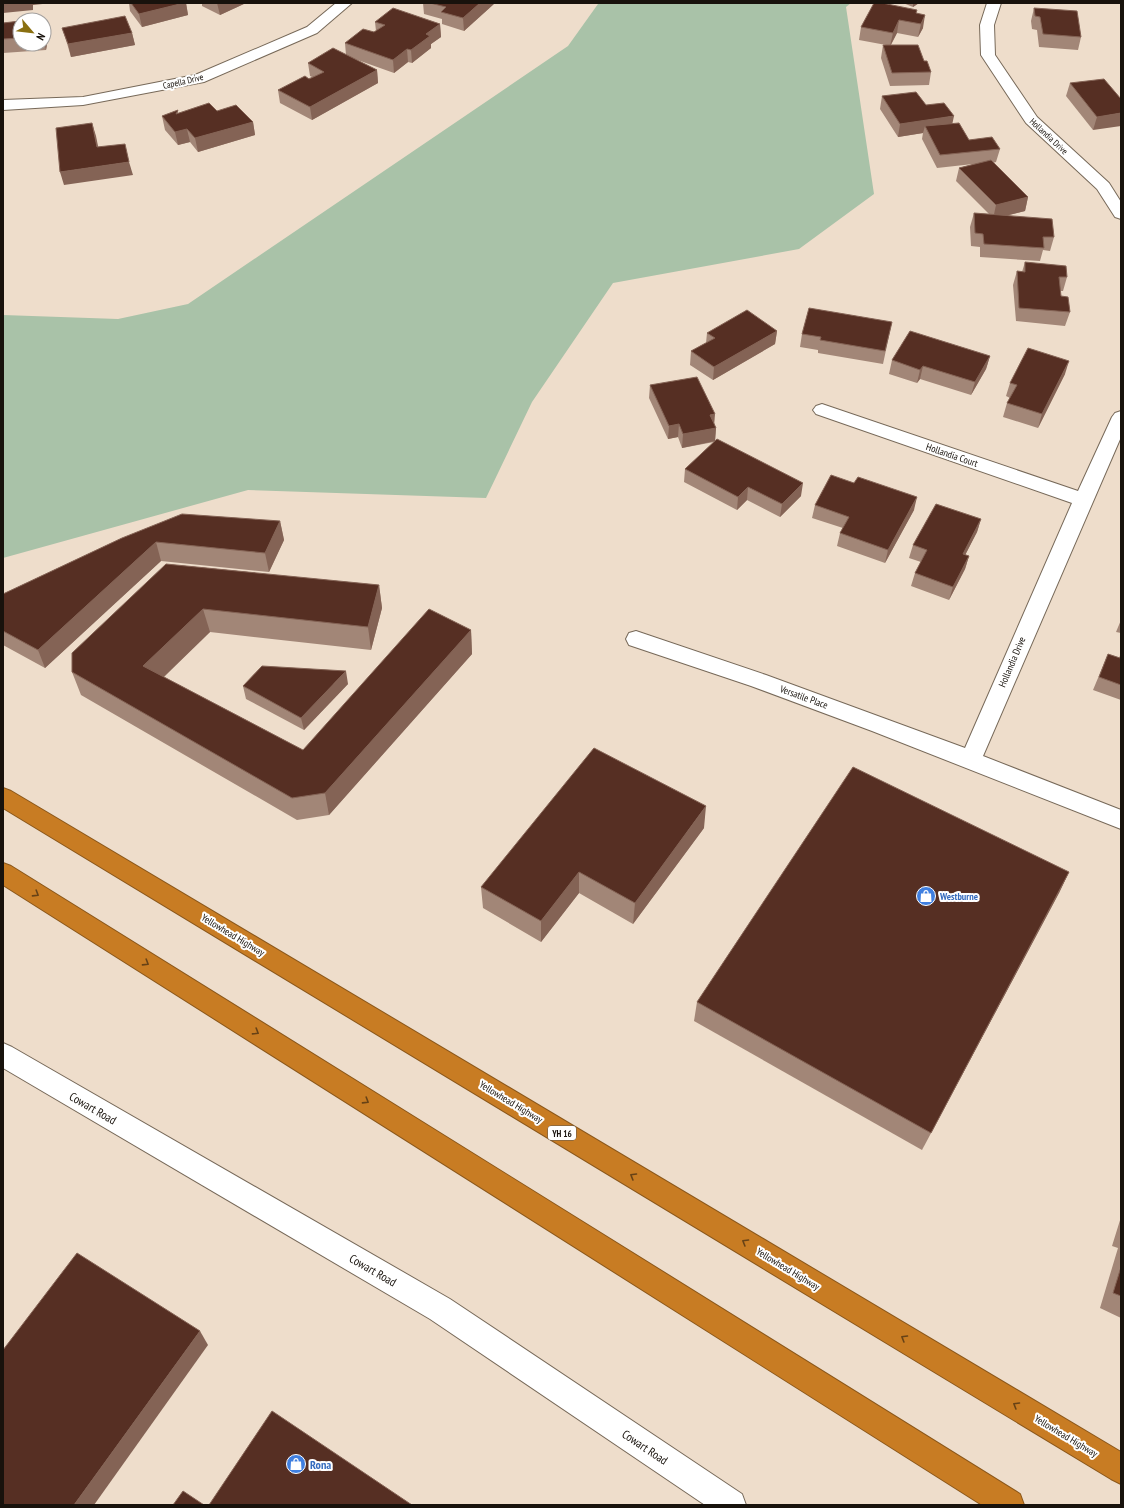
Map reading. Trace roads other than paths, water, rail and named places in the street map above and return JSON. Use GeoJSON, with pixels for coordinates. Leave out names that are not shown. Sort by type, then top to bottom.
{"type":"FeatureCollection","features":[{"type":"Feature","properties":{"kind":"highway","name":"Yellowhead Highway"},"geometry":{"type":"LineString","coordinates":[[3,797],[1121,1468]]}},
{"type":"Feature","properties":{"kind":"highway"},"geometry":{"type":"LineString","coordinates":[[3,873],[1009,1505]]}},
{"type":"Feature","properties":{"kind":"street","name":"Capella Drive"},"geometry":{"type":"LineString","coordinates":[[3,105],[83,101],[199,79],[312,30],[345,3]]}},
{"type":"Feature","properties":{"kind":"street","name":"Hollandia Drive"},"geometry":{"type":"LineString","coordinates":[[994,3],[986,25],[988,54],[1031,120],[1103,186],[1121,214]]}},
{"type":"Feature","properties":{"kind":"street"},"geometry":{"type":"LineString","coordinates":[[1103,186],[1121,183]]}},
{"type":"Feature","properties":{"kind":"street","name":"Hollandia Court"},"geometry":{"type":"LineString","coordinates":[[822,410],[1083,500]]}},
{"type":"Feature","properties":{"kind":"street","name":"Hollandia Drive"},"geometry":{"type":"LineString","coordinates":[[971,758],[1083,500],[1121,417]]}},
{"type":"Feature","properties":{"kind":"street","name":"Versatile Place"},"geometry":{"type":"LineString","coordinates":[[636,639],[733,670],[971,758]]}},
{"type":"Feature","properties":{"kind":"street"},"geometry":{"type":"LineString","coordinates":[[971,758],[1121,820]]}},
{"type":"Feature","properties":{"kind":"street","name":"Cowart Road"},"geometry":{"type":"LineString","coordinates":[[3,1055],[440,1309],[731,1505]]}},
{"type":"Feature","properties":{"kind":"place","name":"Westburne"},"geometry":{"type":"Point","coordinates":[926,896]}},
{"type":"Feature","properties":{"kind":"place","name":"Rona"},"geometry":{"type":"Point","coordinates":[296,1464]}}]}
